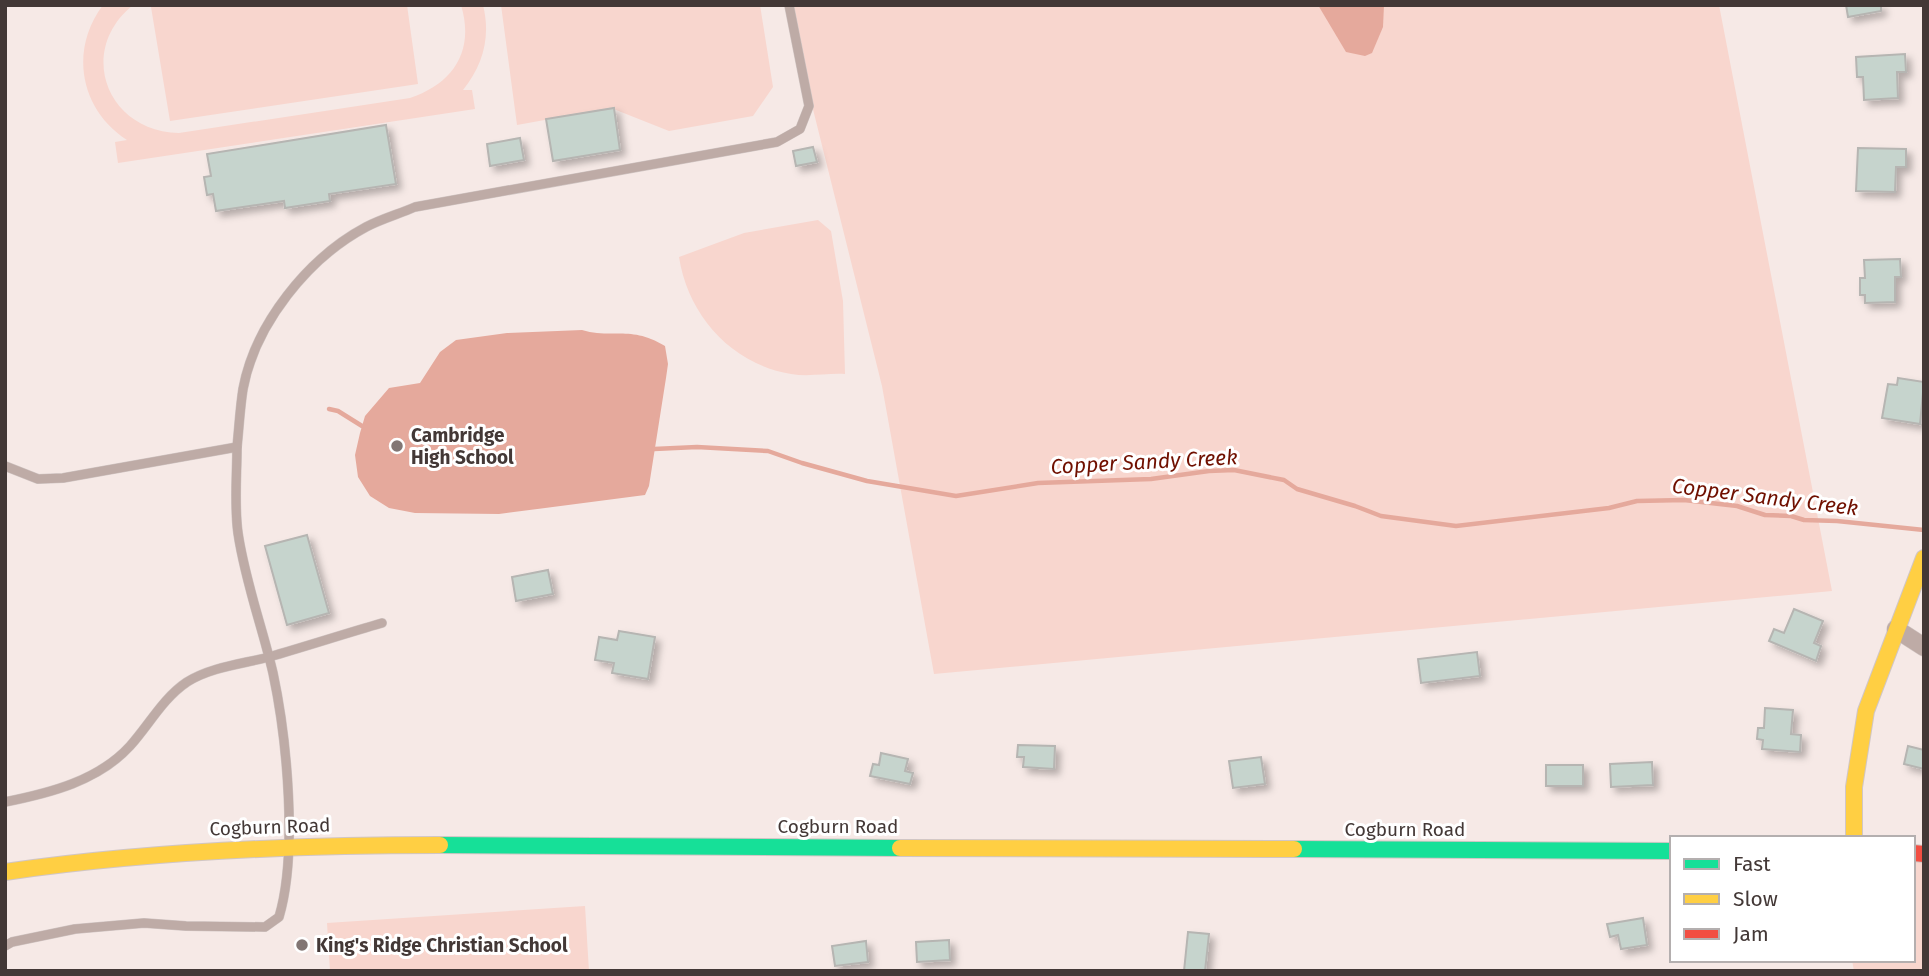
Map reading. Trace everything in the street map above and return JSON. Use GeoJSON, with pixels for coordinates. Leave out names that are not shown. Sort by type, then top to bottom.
{"type":"FeatureCollection","features":[{"type":"Feature","properties":{"kind":"street"},"geometry":{"type":"LineString","coordinates":[[1854,836],[1854,787],[1866,711],[1924,558]]}},
{"type":"Feature","properties":{"kind":"street"},"geometry":{"type":"LineString","coordinates":[[1896,629],[1924,647]]}},
{"type":"Feature","properties":{"kind":"street","name":"Cogburn Road"},"geometry":{"type":"LineString","coordinates":[[5,872],[146,855],[289,846],[1670,851]]}},
{"type":"Feature","properties":{"kind":"lane"},"geometry":{"type":"LineString","coordinates":[[5,947],[12,943],[75,929],[144,923],[265,926],[279,917],[285,899],[289,846],[285,747],[269,657],[252,600],[237,531],[236,447],[244,387],[261,336],[282,302],[321,258],[366,227],[415,207],[777,142],[800,129],[808,106],[789,5]]}},
{"type":"Feature","properties":{"kind":"lane"},"geometry":{"type":"LineString","coordinates":[[5,466],[38,479],[62,478],[236,447]]}},
{"type":"Feature","properties":{"kind":"lane"},"geometry":{"type":"LineString","coordinates":[[5,803],[57,790],[101,771],[129,747],[167,699],[188,681],[226,667],[382,623]]}},
{"type":"Feature","properties":{"kind":"shaded area"},"geometry":{"type":"Polygon","coordinates":[[[103,5],[133,5],[116,24],[106,44],[104,65],[108,86],[118,104],[133,119],[154,129],[179,133],[410,98],[425,92],[449,75],[457,64],[465,37],[461,5],[483,5],[485,17],[484,50],[476,71],[463,90],[472,90],[475,109],[118,163],[115,142],[127,140],[99,113],[90,96],[83,60],[92,22],[103,5]]]}},
{"type":"Feature","properties":{"kind":"shaded area"},"geometry":{"type":"Polygon","coordinates":[[[407,5],[418,84],[170,121],[151,7],[407,5]]]}},
{"type":"Feature","properties":{"kind":"shaded area"},"geometry":{"type":"Polygon","coordinates":[[[501,5],[760,5],[773,87],[753,116],[669,131],[611,108],[517,125],[501,5]]]}},
{"type":"Feature","properties":{"kind":"shaded area"},"geometry":{"type":"Polygon","coordinates":[[[787,5],[1719,5],[1832,591],[934,674],[882,386],[787,5]]]}},
{"type":"Feature","properties":{"kind":"shaded area"},"geometry":{"type":"Polygon","coordinates":[[[1318,5],[1384,5],[1383,27],[1372,53],[1365,56],[1346,52],[1318,5]]]}},
{"type":"Feature","properties":{"kind":"shaded area"},"geometry":{"type":"Polygon","coordinates":[[[818,220],[831,231],[843,301],[845,374],[791,374],[749,360],[716,334],[692,298],[679,257],[744,233],[818,220]]]}},
{"type":"Feature","properties":{"kind":"shaded area"},"geometry":{"type":"Polygon","coordinates":[[[582,330],[632,334],[665,346],[668,364],[649,486],[645,495],[499,514],[415,513],[389,508],[370,496],[358,477],[355,455],[365,416],[389,388],[420,383],[440,352],[456,340],[507,333],[582,330]]]}},
{"type":"Feature","properties":{"kind":"shaded area"},"geometry":{"type":"Polygon","coordinates":[[[1915,855],[1924,856],[1924,971],[1854,971],[1852,962],[1915,962],[1915,855]]]}},
{"type":"Feature","properties":{"kind":"shaded area"},"geometry":{"type":"Polygon","coordinates":[[[585,906],[589,971],[330,971],[327,923],[585,906]]]}},
{"type":"Feature","properties":{"kind":"building"},"geometry":{"type":"Polygon","coordinates":[[[1846,5],[1881,5],[1881,11],[1848,17],[1846,5]]]}},
{"type":"Feature","properties":{"kind":"building"},"geometry":{"type":"Polygon","coordinates":[[[1905,54],[1906,72],[1897,72],[1898,98],[1864,100],[1863,77],[1857,77],[1856,57],[1905,54]]]}},
{"type":"Feature","properties":{"kind":"building"},"geometry":{"type":"Polygon","coordinates":[[[614,108],[620,150],[553,161],[546,119],[614,108]]]}},
{"type":"Feature","properties":{"kind":"building"},"geometry":{"type":"Polygon","coordinates":[[[386,125],[396,184],[329,194],[330,201],[285,208],[284,201],[216,211],[213,194],[207,195],[204,177],[211,176],[207,154],[386,125]]]}},
{"type":"Feature","properties":{"kind":"building"},"geometry":{"type":"Polygon","coordinates":[[[520,138],[524,160],[490,166],[487,144],[520,138]]]}},
{"type":"Feature","properties":{"kind":"building"},"geometry":{"type":"Polygon","coordinates":[[[813,147],[817,162],[796,166],[793,151],[813,147]]]}},
{"type":"Feature","properties":{"kind":"building"},"geometry":{"type":"Polygon","coordinates":[[[1858,148],[1906,149],[1906,167],[1896,167],[1895,192],[1856,191],[1858,148]]]}},
{"type":"Feature","properties":{"kind":"building"},"geometry":{"type":"Polygon","coordinates":[[[1900,259],[1901,277],[1895,277],[1895,302],[1865,303],[1865,295],[1860,295],[1860,278],[1865,278],[1864,260],[1900,259]]]}},
{"type":"Feature","properties":{"kind":"building"},"geometry":{"type":"Polygon","coordinates":[[[1898,378],[1924,382],[1920,424],[1882,418],[1888,384],[1897,385],[1898,378]]]}},
{"type":"Feature","properties":{"kind":"building"},"geometry":{"type":"Polygon","coordinates":[[[307,535],[329,613],[287,625],[265,546],[307,535]]]}},
{"type":"Feature","properties":{"kind":"building"},"geometry":{"type":"Polygon","coordinates":[[[548,570],[553,594],[516,601],[512,577],[548,570]]]}},
{"type":"Feature","properties":{"kind":"building"},"geometry":{"type":"Polygon","coordinates":[[[1794,609],[1823,621],[1814,643],[1821,646],[1816,661],[1769,641],[1774,629],[1784,633],[1794,609]]]}},
{"type":"Feature","properties":{"kind":"building"},"geometry":{"type":"Polygon","coordinates":[[[619,631],[655,637],[648,679],[612,673],[614,663],[595,660],[599,637],[617,640],[619,631]]]}},
{"type":"Feature","properties":{"kind":"building"},"geometry":{"type":"Polygon","coordinates":[[[1477,652],[1480,676],[1421,683],[1418,659],[1477,652]]]}},
{"type":"Feature","properties":{"kind":"building"},"geometry":{"type":"Polygon","coordinates":[[[1765,708],[1793,710],[1791,734],[1801,735],[1800,752],[1762,749],[1763,740],[1757,739],[1758,728],[1764,728],[1765,708]]]}},
{"type":"Feature","properties":{"kind":"building"},"geometry":{"type":"Polygon","coordinates":[[[1018,745],[1055,746],[1054,769],[1023,767],[1024,757],[1017,757],[1018,745]]]}},
{"type":"Feature","properties":{"kind":"building"},"geometry":{"type":"Polygon","coordinates":[[[1908,746],[1924,750],[1924,769],[1904,764],[1908,746]]]}},
{"type":"Feature","properties":{"kind":"building"},"geometry":{"type":"Polygon","coordinates":[[[881,753],[908,759],[905,771],[913,773],[910,784],[870,776],[873,764],[879,765],[881,753]]]}},
{"type":"Feature","properties":{"kind":"building"},"geometry":{"type":"Polygon","coordinates":[[[1261,757],[1265,784],[1233,788],[1229,761],[1261,757]]]}},
{"type":"Feature","properties":{"kind":"building"},"geometry":{"type":"Polygon","coordinates":[[[1652,762],[1653,785],[1611,787],[1610,764],[1652,762]]]}},
{"type":"Feature","properties":{"kind":"building"},"geometry":{"type":"Polygon","coordinates":[[[1546,765],[1583,765],[1583,786],[1546,786],[1546,765]]]}},
{"type":"Feature","properties":{"kind":"building"},"geometry":{"type":"Polygon","coordinates":[[[1643,918],[1647,945],[1621,949],[1618,935],[1610,937],[1607,924],[1643,918]]]}},
{"type":"Feature","properties":{"kind":"building"},"geometry":{"type":"Polygon","coordinates":[[[1188,932],[1209,934],[1205,971],[1184,971],[1188,932]]]}},
{"type":"Feature","properties":{"kind":"building"},"geometry":{"type":"Polygon","coordinates":[[[949,940],[950,960],[917,962],[916,942],[949,940]]]}},
{"type":"Feature","properties":{"kind":"building"},"geometry":{"type":"Polygon","coordinates":[[[866,941],[868,962],[835,966],[832,946],[866,941]]]}},
{"type":"Feature","properties":{"kind":"waterway","name":"Copper Sandy Creek"},"geometry":{"type":"LineString","coordinates":[[329,409],[338,411],[362,426]]}},
{"type":"Feature","properties":{"kind":"waterway","name":"Copper Sandy Creek"},"geometry":{"type":"LineString","coordinates":[[654,449],[697,447],[768,451],[867,481],[956,496],[1038,483],[1151,479],[1234,470],[1284,480],[1297,489],[1381,516],[1456,526],[1609,508],[1637,501],[1684,500],[1737,506],[1765,515],[1791,516],[1804,520],[1924,530]]}},
{"type":"Feature","properties":{"kind":"traffic: fast"},"geometry":{"type":"LineString","coordinates":[[440,845],[900,848]]}},
{"type":"Feature","properties":{"kind":"traffic: fast"},"geometry":{"type":"LineString","coordinates":[[1294,849],[1670,851]]}},
{"type":"Feature","properties":{"kind":"traffic: slow"},"geometry":{"type":"LineString","coordinates":[[1854,836],[1854,787],[1866,711],[1924,558]]}},
{"type":"Feature","properties":{"kind":"traffic: slow"},"geometry":{"type":"LineString","coordinates":[[5,872],[167,854],[331,846],[440,845]]}},
{"type":"Feature","properties":{"kind":"traffic: slow"},"geometry":{"type":"LineString","coordinates":[[900,848],[1294,849]]}},
{"type":"Feature","properties":{"kind":"traffic: jam"},"geometry":{"type":"LineString","coordinates":[[1915,853],[1924,854]]}},
{"type":"Feature","properties":{"kind":"place","name":"Cambridge High School"},"geometry":{"type":"Point","coordinates":[397,446]}},
{"type":"Feature","properties":{"kind":"place","name":"King's Ridge Christian School"},"geometry":{"type":"Point","coordinates":[302,945]}}]}
